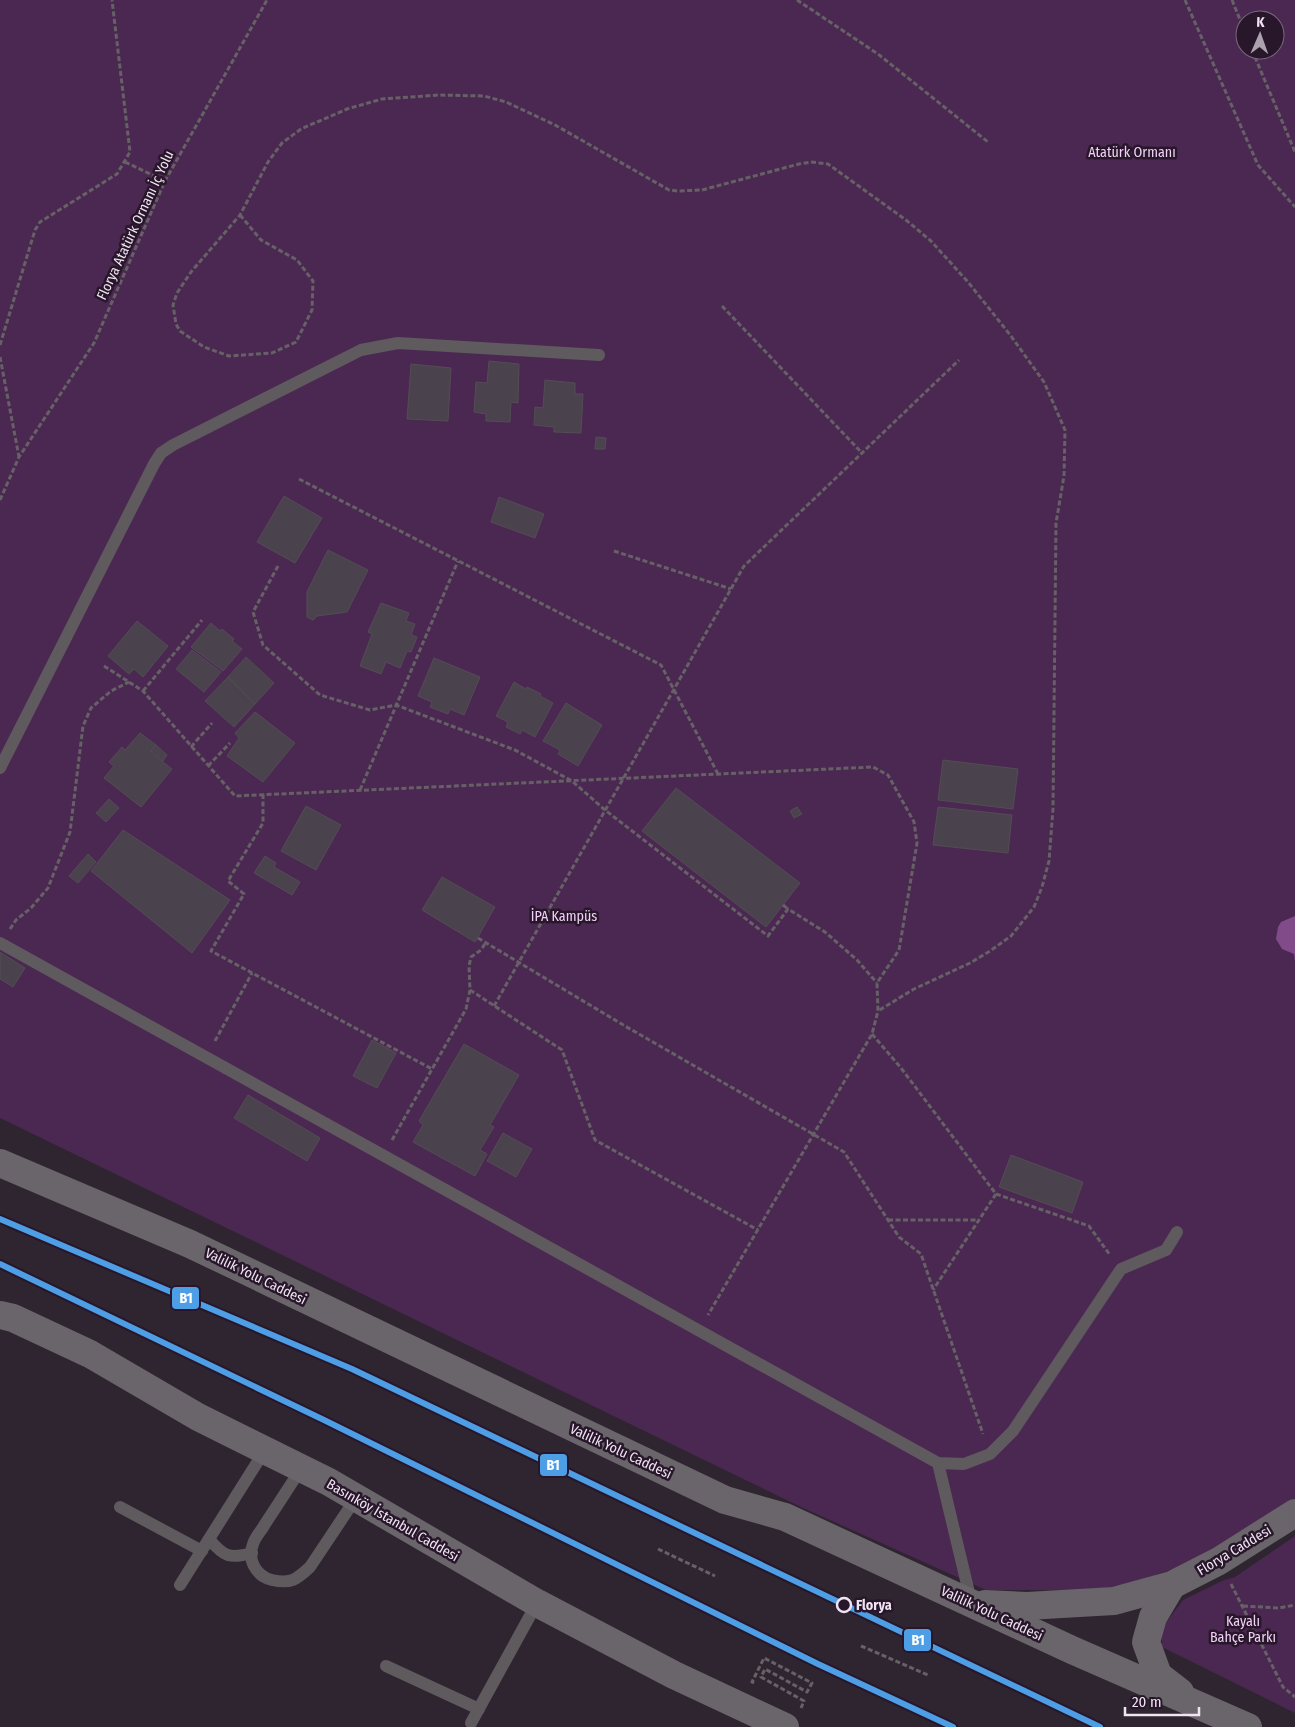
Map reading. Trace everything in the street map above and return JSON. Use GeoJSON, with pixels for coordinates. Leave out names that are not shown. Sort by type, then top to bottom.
{"type":"FeatureCollection","features":[{"type":"Feature","properties":{"kind":"main road","name":"Valilik Yolu Caddesi"},"geometry":{"type":"LineString","coordinates":[[0,1163],[190,1244],[725,1500],[785,1517],[1072,1650],[1248,1727]]}},
{"type":"Feature","properties":{"kind":"main road","name":"Basınköy İstanbul Caddesi"},"geometry":{"type":"LineString","coordinates":[[0,1314],[13,1318],[90,1354],[198,1417],[356,1498],[537,1603],[674,1675],[789,1716]]}},
{"type":"Feature","properties":{"kind":"main road","name":"Florya Caddesi"},"geometry":{"type":"LineString","coordinates":[[971,1604],[1027,1606],[1114,1601],[1172,1585],[1220,1561],[1295,1513]]}},
{"type":"Feature","properties":{"kind":"main road"},"geometry":{"type":"LineString","coordinates":[[1172,1585],[1153,1617],[1146,1642],[1158,1675],[1197,1704]]}},
{"type":"Feature","properties":{"kind":"lane"},"geometry":{"type":"LineString","coordinates":[[0,768],[161,453],[173,445],[361,350],[398,343],[599,355]]}},
{"type":"Feature","properties":{"kind":"lane"},"geometry":{"type":"LineString","coordinates":[[3,939],[207,1058],[938,1463],[964,1464],[990,1454],[1013,1431],[1121,1269],[1166,1250],[1178,1232]]}},
{"type":"Feature","properties":{"kind":"lane"},"geometry":{"type":"LineString","coordinates":[[180,1585],[265,1450]]}},
{"type":"Feature","properties":{"kind":"lane"},"geometry":{"type":"LineString","coordinates":[[938,1463],[971,1604]]}},
{"type":"Feature","properties":{"kind":"lane"},"geometry":{"type":"LineString","coordinates":[[301,1469],[253,1544],[251,1562],[259,1574],[266,1578],[290,1582],[300,1576],[310,1567],[356,1498]]}},
{"type":"Feature","properties":{"kind":"lane"},"geometry":{"type":"LineString","coordinates":[[120,1507],[202,1551]]}},
{"type":"Feature","properties":{"kind":"lane"},"geometry":{"type":"LineString","coordinates":[[209,1539],[226,1556],[237,1557],[252,1553]]}},
{"type":"Feature","properties":{"kind":"lane"},"geometry":{"type":"LineString","coordinates":[[472,1723],[537,1603]]}},
{"type":"Feature","properties":{"kind":"lane"},"geometry":{"type":"LineString","coordinates":[[386,1666],[479,1709]]}},
{"type":"Feature","properties":{"kind":"path"},"geometry":{"type":"LineString","coordinates":[[0,345],[34,230],[40,222],[118,174],[130,152],[112,0]]}},
{"type":"Feature","properties":{"kind":"path","name":"Florya Atatürk Ornanı İç Yolu"},"geometry":{"type":"LineString","coordinates":[[0,500],[19,458],[94,343],[165,181],[267,0]]}},
{"type":"Feature","properties":{"kind":"path"},"geometry":{"type":"LineString","coordinates":[[797,0],[878,54],[988,142]]}},
{"type":"Feature","properties":{"kind":"path"},"geometry":{"type":"LineString","coordinates":[[1185,0],[1258,165],[1295,207]]}},
{"type":"Feature","properties":{"kind":"path"},"geometry":{"type":"LineString","coordinates":[[1256,60],[1295,152]]}},
{"type":"Feature","properties":{"kind":"path"},"geometry":{"type":"LineString","coordinates":[[240,215],[261,240],[297,260],[313,281],[312,310],[296,342],[272,353],[229,356],[204,347],[180,331],[174,315],[173,305],[191,272],[240,215],[275,152],[291,135],[315,121],[382,99],[446,95],[484,96],[506,102],[555,124],[669,190],[702,190],[799,164],[811,162],[828,164],[906,220],[931,241],[968,282],[1011,336],[1044,382],[1065,430],[1064,476],[1056,523],[1054,808],[1049,861],[1034,907],[1011,936],[977,959],[914,989],[878,1011]]}},
{"type":"Feature","properties":{"kind":"path"},"geometry":{"type":"LineString","coordinates":[[125,162],[165,181]]}},
{"type":"Feature","properties":{"kind":"path"},"geometry":{"type":"LineString","coordinates":[[722,306],[862,453]]}},
{"type":"Feature","properties":{"kind":"path"},"geometry":{"type":"LineString","coordinates":[[0,357],[19,458]]}},
{"type":"Feature","properties":{"kind":"path"},"geometry":{"type":"LineString","coordinates":[[494,1006],[744,566],[959,360]]}},
{"type":"Feature","properties":{"kind":"path"},"geometry":{"type":"LineString","coordinates":[[299,479],[660,665],[718,774]]}},
{"type":"Feature","properties":{"kind":"path"},"geometry":{"type":"LineString","coordinates":[[614,551],[731,589]]}},
{"type":"Feature","properties":{"kind":"path"},"geometry":{"type":"LineString","coordinates":[[360,790],[458,561]]}},
{"type":"Feature","properties":{"kind":"path"},"geometry":{"type":"LineString","coordinates":[[278,566],[253,612],[263,645],[320,695],[370,710],[396,705],[515,750],[572,781],[605,810],[768,936],[788,909]]}},
{"type":"Feature","properties":{"kind":"path"},"geometry":{"type":"LineString","coordinates":[[143,691],[202,620]]}},
{"type":"Feature","properties":{"kind":"path"},"geometry":{"type":"LineString","coordinates":[[104,666],[143,691],[235,796],[873,767],[888,775],[914,822],[918,843],[898,950],[877,983],[878,1011],[872,1034],[699,1330]]}},
{"type":"Feature","properties":{"kind":"path"},"geometry":{"type":"LineString","coordinates":[[3,939],[16,920],[31,908],[48,888],[57,867],[70,832],[83,726],[91,708],[111,691],[129,682]]}},
{"type":"Feature","properties":{"kind":"path"},"geometry":{"type":"LineString","coordinates":[[191,747],[212,723]]}},
{"type":"Feature","properties":{"kind":"path"},"geometry":{"type":"LineString","coordinates":[[208,766],[230,743]]}},
{"type":"Feature","properties":{"kind":"path"},"geometry":{"type":"LineString","coordinates":[[263,794],[263,822],[228,881],[244,894],[211,951],[432,1070]]}},
{"type":"Feature","properties":{"kind":"path"},"geometry":{"type":"LineString","coordinates":[[783,905],[825,932],[857,960],[877,983]]}},
{"type":"Feature","properties":{"kind":"path"},"geometry":{"type":"LineString","coordinates":[[478,938],[625,1026],[844,1152],[899,1237],[921,1254],[990,1454]]}},
{"type":"Feature","properties":{"kind":"path"},"geometry":{"type":"LineString","coordinates":[[383,1156],[466,1009],[470,990],[471,977],[469,966],[471,958],[481,950],[486,942]]}},
{"type":"Feature","properties":{"kind":"path"},"geometry":{"type":"LineString","coordinates":[[207,1058],[252,974]]}},
{"type":"Feature","properties":{"kind":"path"},"geometry":{"type":"LineString","coordinates":[[470,990],[562,1050],[595,1140],[758,1230]]}},
{"type":"Feature","properties":{"kind":"path"},"geometry":{"type":"LineString","coordinates":[[872,1034],[901,1068],[996,1194],[1089,1226],[1121,1269]]}},
{"type":"Feature","properties":{"kind":"path"},"geometry":{"type":"LineString","coordinates":[[933,1290],[996,1194]]}},
{"type":"Feature","properties":{"kind":"path"},"geometry":{"type":"LineString","coordinates":[[888,1220],[979,1220]]}},
{"type":"Feature","properties":{"kind":"path"},"geometry":{"type":"LineString","coordinates":[[658,1549],[715,1576]]}},
{"type":"Feature","properties":{"kind":"path"},"geometry":{"type":"LineString","coordinates":[[1220,1561],[1283,1688],[1295,1697]]}},
{"type":"Feature","properties":{"kind":"path"},"geometry":{"type":"LineString","coordinates":[[1242,1606],[1279,1608],[1295,1605]]}},
{"type":"Feature","properties":{"kind":"path"},"geometry":{"type":"LineString","coordinates":[[861,1646],[928,1676]]}},
{"type":"Feature","properties":{"kind":"path"},"geometry":{"type":"LineString","coordinates":[[752,1682],[764,1658],[812,1683],[807,1692],[765,1669],[761,1677],[804,1701],[801,1708],[789,1716]]}},
{"type":"Feature","properties":{"kind":"green space","name":"İPA Kampüs"},"geometry":{"type":"Polygon","coordinates":[[[0,0],[1295,0],[1295,1498],[1204,1558],[1114,1590],[986,1590],[801,1507],[0,1118],[0,0]]]}},
{"type":"Feature","properties":{"kind":"green space","name":"Kayalı Bahçe Parkı"},"geometry":{"type":"Polygon","coordinates":[[[1295,1536],[1295,1713],[1162,1647],[1162,1628],[1183,1600],[1224,1580],[1235,1577],[1295,1536]]]}},
{"type":"Feature","properties":{"kind":"shaded area"},"geometry":{"type":"Polygon","coordinates":[[[1295,916],[1295,962],[1294,954],[1282,949],[1276,939],[1281,922],[1295,916]]]}},
{"type":"Feature","properties":{"kind":"building"},"geometry":{"type":"Polygon","coordinates":[[[489,361],[519,364],[518,403],[511,402],[510,422],[486,421],[486,414],[474,412],[476,382],[487,383],[489,361]]]}},
{"type":"Feature","properties":{"kind":"building"},"geometry":{"type":"Polygon","coordinates":[[[411,364],[451,368],[448,421],[407,419],[411,364]]]}},
{"type":"Feature","properties":{"kind":"building"},"geometry":{"type":"Polygon","coordinates":[[[545,380],[575,383],[575,394],[583,394],[581,433],[554,432],[554,427],[534,425],[535,407],[543,408],[545,380]]]}},
{"type":"Feature","properties":{"kind":"building"},"geometry":{"type":"Polygon","coordinates":[[[596,437],[606,438],[605,449],[595,449],[596,437]]]}},
{"type":"Feature","properties":{"kind":"building"},"geometry":{"type":"Polygon","coordinates":[[[284,496],[322,518],[295,563],[257,542],[284,496]]]}},
{"type":"Feature","properties":{"kind":"building"},"geometry":{"type":"Polygon","coordinates":[[[499,497],[544,514],[535,538],[491,522],[499,497]]]}},
{"type":"Feature","properties":{"kind":"building"},"geometry":{"type":"Polygon","coordinates":[[[328,550],[368,570],[347,612],[317,616],[313,620],[307,617],[307,592],[328,550]]]}},
{"type":"Feature","properties":{"kind":"building"},"geometry":{"type":"Polygon","coordinates":[[[381,603],[409,613],[406,621],[415,624],[411,635],[417,637],[411,652],[407,651],[400,668],[386,662],[381,674],[360,666],[372,634],[368,632],[381,603]]]}},
{"type":"Feature","properties":{"kind":"building"},"geometry":{"type":"Polygon","coordinates":[[[137,621],[168,646],[143,677],[134,669],[129,674],[108,656],[137,621]]]}},
{"type":"Feature","properties":{"kind":"building"},"geometry":{"type":"Polygon","coordinates":[[[211,623],[234,639],[232,641],[242,649],[223,671],[191,647],[211,623]]]}},
{"type":"Feature","properties":{"kind":"building"},"geometry":{"type":"Polygon","coordinates":[[[192,650],[221,672],[204,692],[176,669],[192,650]]]}},
{"type":"Feature","properties":{"kind":"building"},"geometry":{"type":"Polygon","coordinates":[[[246,657],[274,683],[255,704],[228,677],[246,657]]]}},
{"type":"Feature","properties":{"kind":"building"},"geometry":{"type":"Polygon","coordinates":[[[434,658],[480,677],[464,715],[450,709],[448,714],[430,707],[432,702],[418,696],[434,658]]]}},
{"type":"Feature","properties":{"kind":"building"},"geometry":{"type":"Polygon","coordinates":[[[228,677],[255,704],[234,727],[205,701],[228,677]]]}},
{"type":"Feature","properties":{"kind":"building"},"geometry":{"type":"Polygon","coordinates":[[[514,682],[526,689],[527,687],[541,694],[540,696],[553,703],[535,737],[522,730],[520,734],[506,727],[508,722],[496,716],[514,682]]]}},
{"type":"Feature","properties":{"kind":"building"},"geometry":{"type":"Polygon","coordinates":[[[566,703],[602,725],[578,766],[558,754],[560,750],[543,741],[566,703]]]}},
{"type":"Feature","properties":{"kind":"building"},"geometry":{"type":"Polygon","coordinates":[[[255,712],[295,743],[263,782],[227,756],[239,738],[235,733],[255,712]]]}},
{"type":"Feature","properties":{"kind":"building"},"geometry":{"type":"Polygon","coordinates":[[[140,733],[156,745],[150,752],[172,769],[141,807],[104,778],[114,766],[109,762],[122,747],[125,750],[140,733]]]}},
{"type":"Feature","properties":{"kind":"building"},"geometry":{"type":"Polygon","coordinates":[[[156,745],[167,755],[163,761],[151,751],[156,745]]]}},
{"type":"Feature","properties":{"kind":"building"},"geometry":{"type":"Polygon","coordinates":[[[943,760],[1018,769],[1013,809],[938,800],[943,760]]]}},
{"type":"Feature","properties":{"kind":"building"},"geometry":{"type":"Polygon","coordinates":[[[676,788],[800,883],[766,927],[642,831],[676,788]]]}},
{"type":"Feature","properties":{"kind":"building"},"geometry":{"type":"Polygon","coordinates":[[[109,799],[119,808],[106,822],[96,813],[109,799]]]}},
{"type":"Feature","properties":{"kind":"building"},"geometry":{"type":"Polygon","coordinates":[[[306,806],[341,825],[316,870],[281,851],[306,806]]]}},
{"type":"Feature","properties":{"kind":"building"},"geometry":{"type":"Polygon","coordinates":[[[797,807],[802,814],[794,818],[790,811],[797,807]]]}},
{"type":"Feature","properties":{"kind":"building"},"geometry":{"type":"Polygon","coordinates":[[[938,807],[1012,815],[1008,853],[933,845],[938,807]]]}},
{"type":"Feature","properties":{"kind":"building"},"geometry":{"type":"Polygon","coordinates":[[[123,830],[230,900],[192,953],[91,871],[123,830]]]}},
{"type":"Feature","properties":{"kind":"building"},"geometry":{"type":"Polygon","coordinates":[[[88,854],[96,862],[78,883],[69,876],[88,854]]]}},
{"type":"Feature","properties":{"kind":"building"},"geometry":{"type":"Polygon","coordinates":[[[265,856],[276,863],[274,867],[300,882],[292,895],[254,873],[265,856]]]}},
{"type":"Feature","properties":{"kind":"building"},"geometry":{"type":"Polygon","coordinates":[[[442,877],[495,907],[475,942],[422,910],[442,877]]]}},
{"type":"Feature","properties":{"kind":"building"},"geometry":{"type":"Polygon","coordinates":[[[0,952],[25,968],[13,987],[0,979],[0,952]]]}},
{"type":"Feature","properties":{"kind":"building"},"geometry":{"type":"Polygon","coordinates":[[[372,1040],[396,1053],[377,1088],[353,1076],[372,1040]]]}},
{"type":"Feature","properties":{"kind":"building"},"geometry":{"type":"Polygon","coordinates":[[[464,1044],[519,1075],[490,1125],[494,1127],[480,1150],[487,1154],[475,1176],[413,1142],[423,1125],[419,1121],[464,1044]]]}},
{"type":"Feature","properties":{"kind":"building"},"geometry":{"type":"Polygon","coordinates":[[[248,1095],[320,1138],[307,1161],[234,1118],[248,1095]]]}},
{"type":"Feature","properties":{"kind":"building"},"geometry":{"type":"Polygon","coordinates":[[[503,1133],[532,1149],[516,1177],[487,1161],[503,1133]]]}},
{"type":"Feature","properties":{"kind":"building"},"geometry":{"type":"Polygon","coordinates":[[[1011,1155],[1083,1182],[1072,1213],[999,1187],[1011,1155]]]}},
{"type":"Feature","properties":{"kind":"transit line","name":"B1"},"geometry":{"type":"LineString","coordinates":[[0,1219],[352,1369],[1100,1727]]}},
{"type":"Feature","properties":{"kind":"transit line","name":"B1"},"geometry":{"type":"LineString","coordinates":[[0,1264],[324,1420],[818,1664],[953,1727]]}},
{"type":"Feature","properties":{"kind":"place","name":"Florya"},"geometry":{"type":"Point","coordinates":[844,1605]}},
{"type":"Feature","properties":{"kind":"park label","name":"Atatürk Ormanı"},"geometry":{"type":"Point","coordinates":[1132,152]}}]}
